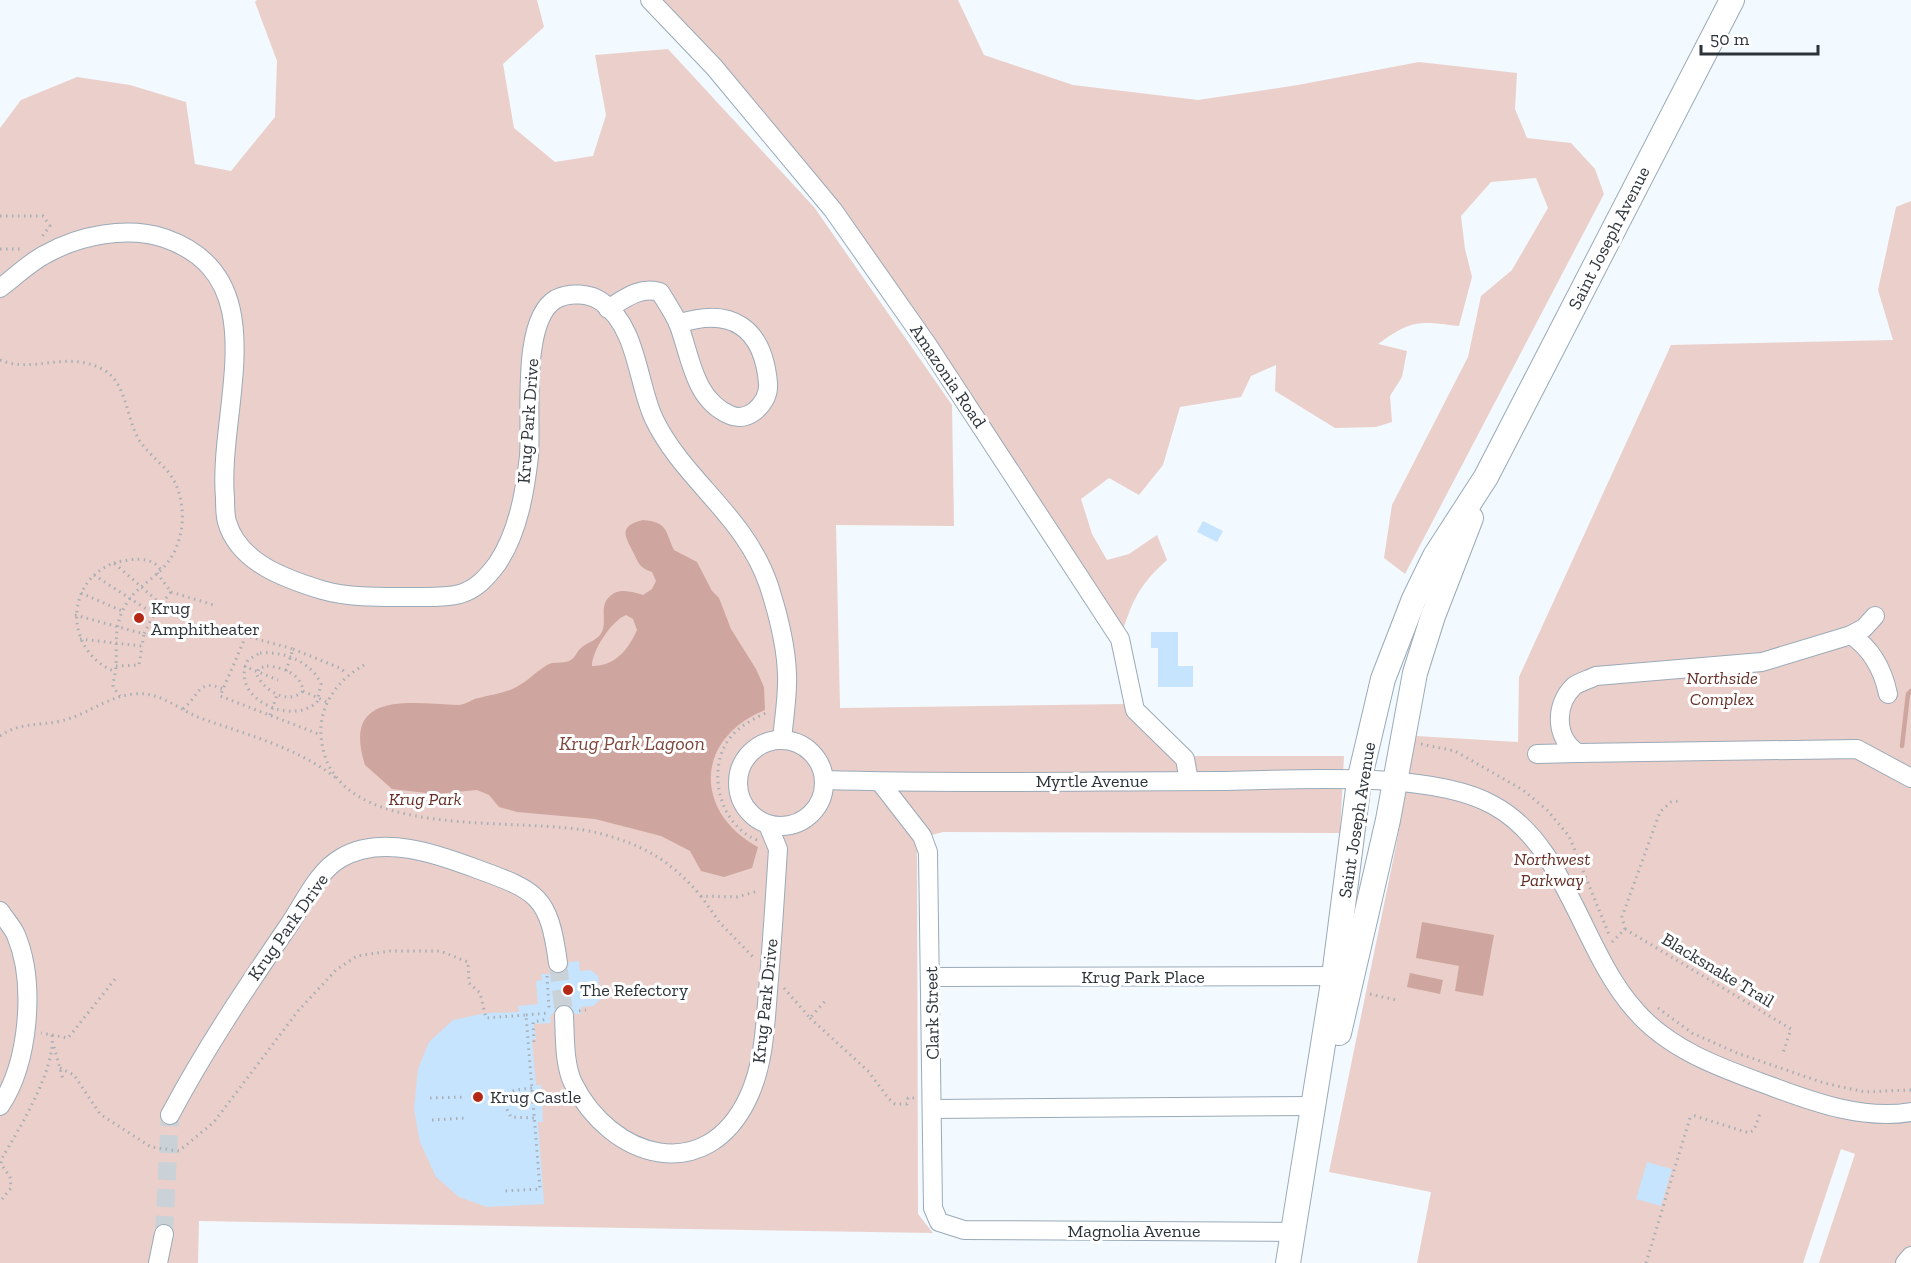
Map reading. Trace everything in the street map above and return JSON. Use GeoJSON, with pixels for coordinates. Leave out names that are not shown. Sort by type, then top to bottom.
{"type":"FeatureCollection","features":[{"type":"Feature","properties":{"kind":"main road","name":"Saint Joseph Avenue"},"geometry":{"type":"LineString","coordinates":[[1288,1263],[1344,976],[1359,781],[1383,679],[1414,598],[1435,556],[1486,477],[1732,0]]}},
{"type":"Feature","properties":{"kind":"main road","name":"Saint Joseph Avenue"},"geometry":{"type":"LineString","coordinates":[[1308,1152],[1314,1106],[1344,976],[1394,783],[1415,673],[1433,616],[1486,477]]}},
{"type":"Feature","properties":{"kind":"street","name":"Amazonia Road"},"geometry":{"type":"LineString","coordinates":[[650,0],[714,67],[833,210],[927,344],[1120,639],[1135,710],[1185,759],[1189,781]]}},
{"type":"Feature","properties":{"kind":"street","name":"Krug Park Drive"},"geometry":{"type":"LineString","coordinates":[[0,288],[45,254],[94,235],[149,233],[191,248],[208,263],[228,292],[232,314],[235,352],[226,428],[224,484],[227,522],[240,546],[268,570],[305,585],[335,594],[383,597],[462,594],[484,581],[504,553],[524,488],[530,441],[531,357],[536,331],[543,314],[555,300],[580,293],[602,302],[620,323],[635,357],[655,421],[667,442],[739,526],[766,579],[782,638],[787,675],[782,739]]}},
{"type":"Feature","properties":{"kind":"street"},"geometry":{"type":"LineString","coordinates":[[608,309],[630,295],[649,289],[660,292],[678,324],[688,361],[701,390],[722,411],[737,418],[750,415],[763,405],[768,387],[763,352],[752,334],[736,322],[702,317],[678,324]]}},
{"type":"Feature","properties":{"kind":"street"},"geometry":{"type":"LineString","coordinates":[[1578,753],[1568,747],[1562,736],[1559,716],[1564,700],[1575,686],[1596,675],[1762,662],[1851,635],[1864,628],[1875,616]]}},
{"type":"Feature","properties":{"kind":"street"},"geometry":{"type":"LineString","coordinates":[[1851,635],[1863,643],[1883,673],[1888,694]]}},
{"type":"Feature","properties":{"kind":"street"},"geometry":{"type":"LineString","coordinates":[[782,739],[798,742],[812,751],[821,764],[825,780],[824,796],[815,811],[802,822],[765,833],[748,811],[740,794],[738,776],[749,754],[770,741],[782,739]]}},
{"type":"Feature","properties":{"kind":"street"},"geometry":{"type":"LineString","coordinates":[[1537,754],[1857,749],[1911,778]]}},
{"type":"Feature","properties":{"kind":"street","name":"Myrtle Avenue"},"geometry":{"type":"LineString","coordinates":[[825,780],[880,782],[1359,781],[1394,783]]}},
{"type":"Feature","properties":{"kind":"street","name":"Clark Street"},"geometry":{"type":"LineString","coordinates":[[880,782],[922,836],[928,852],[932,977],[933,1208],[939,1222],[952,1229],[973,1230]]}},
{"type":"Feature","properties":{"kind":"street"},"geometry":{"type":"LineString","coordinates":[[1394,783],[1460,791],[1494,805],[1526,830],[1556,871],[1612,978],[1635,1011],[1664,1037],[1730,1071],[1822,1104],[1863,1113],[1911,1112]]}},
{"type":"Feature","properties":{"kind":"street","name":"Krug Park Drive"},"geometry":{"type":"LineString","coordinates":[[571,1013],[571,1080],[599,1122],[640,1150],[658,1154],[675,1154],[691,1150],[724,1132],[748,1099],[763,1049],[778,849],[765,833]]}},
{"type":"Feature","properties":{"kind":"street","name":"Krug Park Drive"},"geometry":{"type":"LineString","coordinates":[[171,1114],[191,1074],[242,992],[318,879],[341,858],[369,849],[409,847],[442,856],[523,886],[542,905],[553,927],[558,963]]}},
{"type":"Feature","properties":{"kind":"street"},"geometry":{"type":"LineString","coordinates":[[0,911],[15,934],[24,969],[27,1009],[18,1072],[0,1106]]}},
{"type":"Feature","properties":{"kind":"street","name":"Krug Park Place"},"geometry":{"type":"LineString","coordinates":[[932,977],[1344,976]]}},
{"type":"Feature","properties":{"kind":"street"},"geometry":{"type":"LineString","coordinates":[[933,1103],[1314,1106]]}},
{"type":"Feature","properties":{"kind":"street","name":"Magnolia Avenue"},"geometry":{"type":"LineString","coordinates":[[973,1230],[1294,1232]]}},
{"type":"Feature","properties":{"kind":"street"},"geometry":{"type":"LineString","coordinates":[[158,1263],[164,1234]]}},
{"type":"Feature","properties":{"kind":"street"},"geometry":{"type":"LineString","coordinates":[[1905,1263],[1911,1256]]}},
{"type":"Feature","properties":{"kind":"path"},"geometry":{"type":"LineString","coordinates":[[0,216],[43,216],[50,226],[38,244]]}},
{"type":"Feature","properties":{"kind":"path"},"geometry":{"type":"LineString","coordinates":[[0,249],[27,250]]}},
{"type":"Feature","properties":{"kind":"path"},"geometry":{"type":"LineString","coordinates":[[0,360],[18,364],[71,360],[85,362],[105,370],[114,379],[126,402],[140,442],[176,483],[183,513],[180,534],[169,560],[129,598],[117,627],[114,643],[116,672],[112,687],[120,696]]}},
{"type":"Feature","properties":{"kind":"path"},"geometry":{"type":"LineString","coordinates":[[116,672],[96,660],[80,639],[75,615],[81,593],[94,575],[114,563],[136,559],[146,560],[157,563],[161,570]]}},
{"type":"Feature","properties":{"kind":"path"},"geometry":{"type":"LineString","coordinates":[[114,563],[161,604]]}},
{"type":"Feature","properties":{"kind":"path"},"geometry":{"type":"LineString","coordinates":[[157,573],[171,592],[214,604]]}},
{"type":"Feature","properties":{"kind":"path"},"geometry":{"type":"LineString","coordinates":[[94,575],[154,614]]}},
{"type":"Feature","properties":{"kind":"path"},"geometry":{"type":"LineString","coordinates":[[116,666],[139,665],[144,634],[154,614],[171,592]]}},
{"type":"Feature","properties":{"kind":"path"},"geometry":{"type":"LineString","coordinates":[[81,593],[122,611]]}},
{"type":"Feature","properties":{"kind":"path"},"geometry":{"type":"LineString","coordinates":[[75,615],[144,634]]}},
{"type":"Feature","properties":{"kind":"path"},"geometry":{"type":"LineString","coordinates":[[321,735],[220,696],[246,636],[293,649],[347,674]]}},
{"type":"Feature","properties":{"kind":"path"},"geometry":{"type":"LineString","coordinates":[[80,639],[142,646]]}},
{"type":"Feature","properties":{"kind":"path"},"geometry":{"type":"LineString","coordinates":[[286,670],[293,649]]}},
{"type":"Feature","properties":{"kind":"path"},"geometry":{"type":"LineString","coordinates":[[270,652],[291,657],[312,670],[318,678],[321,689],[319,698],[311,707],[299,711],[273,708],[249,691],[243,679],[244,666],[248,660],[260,653],[270,652]]}},
{"type":"Feature","properties":{"kind":"path"},"geometry":{"type":"LineString","coordinates":[[338,780],[326,758],[321,735],[327,702],[347,674],[364,665]]}},
{"type":"Feature","properties":{"kind":"path"},"geometry":{"type":"LineString","coordinates":[[244,666],[278,680]]}},
{"type":"Feature","properties":{"kind":"path"},"geometry":{"type":"LineString","coordinates":[[256,671],[267,666],[286,670],[297,678],[303,691],[327,702]]}},
{"type":"Feature","properties":{"kind":"path"},"geometry":{"type":"LineString","coordinates":[[256,671],[260,681],[277,695],[298,696],[303,691]]}},
{"type":"Feature","properties":{"kind":"path"},"geometry":{"type":"LineString","coordinates":[[183,709],[195,694],[208,685],[224,689]]}},
{"type":"Feature","properties":{"kind":"path"},"geometry":{"type":"LineString","coordinates":[[0,736],[20,725],[61,720],[120,696],[147,693],[158,696],[183,709],[308,758],[361,800],[401,813],[599,833],[657,853],[701,896],[720,923],[754,960]]}},
{"type":"Feature","properties":{"kind":"path"},"geometry":{"type":"LineString","coordinates":[[270,715],[277,695]]}},
{"type":"Feature","properties":{"kind":"path"},"geometry":{"type":"LineString","coordinates":[[765,833],[744,834],[726,813],[720,796],[718,771],[726,745],[735,732],[745,723],[770,711],[770,702]]}},
{"type":"Feature","properties":{"kind":"path"},"geometry":{"type":"LineString","coordinates":[[1420,744],[1455,751],[1523,790],[1547,810],[1569,837],[1615,950]]}},
{"type":"Feature","properties":{"kind":"path"},"geometry":{"type":"LineString","coordinates":[[1612,942],[1625,929],[1622,917],[1660,812],[1671,802],[1679,801]]}},
{"type":"Feature","properties":{"kind":"path"},"geometry":{"type":"LineString","coordinates":[[701,896],[737,897],[761,890]]}},
{"type":"Feature","properties":{"kind":"path","name":"Blacksnake Trail"},"geometry":{"type":"LineString","coordinates":[[1625,929],[1791,1029],[1783,1053]]}},
{"type":"Feature","properties":{"kind":"path"},"geometry":{"type":"LineString","coordinates":[[336,970],[357,956],[390,951],[441,951],[468,962],[469,983],[480,993],[486,1018],[526,1015],[540,1189],[504,1191]]}},
{"type":"Feature","properties":{"kind":"path"},"geometry":{"type":"LineString","coordinates":[[25,1029],[68,1038],[116,978]]}},
{"type":"Feature","properties":{"kind":"path"},"geometry":{"type":"LineString","coordinates":[[779,982],[810,1018],[868,1071],[895,1104],[907,1104],[908,1098],[933,1103]]}},
{"type":"Feature","properties":{"kind":"path"},"geometry":{"type":"LineString","coordinates":[[1370,994],[1396,1000]]}},
{"type":"Feature","properties":{"kind":"path"},"geometry":{"type":"LineString","coordinates":[[810,1018],[826,1000]]}},
{"type":"Feature","properties":{"kind":"path"},"geometry":{"type":"LineString","coordinates":[[1653,1005],[1692,1033],[1737,1053],[1824,1083],[1865,1092],[1911,1090]]}},
{"type":"Feature","properties":{"kind":"path"},"geometry":{"type":"LineString","coordinates":[[571,1013],[586,1010]]}},
{"type":"Feature","properties":{"kind":"path"},"geometry":{"type":"LineString","coordinates":[[534,1042],[533,1022],[545,1021]]}},
{"type":"Feature","properties":{"kind":"path"},"geometry":{"type":"LineString","coordinates":[[52,1035],[63,1079]]}},
{"type":"Feature","properties":{"kind":"path"},"geometry":{"type":"LineString","coordinates":[[2,1199],[11,1188],[10,1177],[1,1164],[2,1158],[32,1104],[54,1046]]}},
{"type":"Feature","properties":{"kind":"path"},"geometry":{"type":"LineString","coordinates":[[532,1089],[512,1091],[507,1094],[504,1104],[511,1117],[534,1118]]}},
{"type":"Feature","properties":{"kind":"path"},"geometry":{"type":"LineString","coordinates":[[430,1098],[466,1097]]}},
{"type":"Feature","properties":{"kind":"path"},"geometry":{"type":"LineString","coordinates":[[1646,1263],[1690,1118],[1695,1116],[1749,1134],[1754,1130],[1761,1111]]}},
{"type":"Feature","properties":{"kind":"path"},"geometry":{"type":"LineString","coordinates":[[432,1120],[465,1118]]}},
{"type":"Feature","properties":{"kind":"green space","name":"Krug Park"},"geometry":{"type":"Polygon","coordinates":[[[257,0],[537,0],[544,27],[503,64],[514,128],[555,162],[593,156],[606,115],[595,55],[668,49],[814,207],[952,405],[954,526],[836,525],[840,708],[1127,704],[1137,724],[1151,739],[1168,749],[1189,756],[1344,756],[1340,833],[943,832],[917,839],[918,1214],[933,1233],[199,1221],[198,1263],[0,1263],[0,128],[21,100],[77,77],[130,85],[186,102],[195,164],[231,171],[275,117],[277,61],[255,2],[257,0]]]}},
{"type":"Feature","properties":{"kind":"green space"},"geometry":{"type":"Polygon","coordinates":[[[657,0],[958,0],[984,55],[1073,85],[1198,100],[1298,85],[1419,62],[1517,73],[1515,109],[1527,138],[1571,143],[1595,169],[1604,194],[1405,574],[1384,558],[1392,505],[1468,357],[1481,296],[1512,270],[1548,208],[1536,178],[1491,182],[1461,216],[1465,249],[1472,277],[1459,326],[1434,323],[1416,324],[1399,330],[1378,344],[1407,351],[1402,377],[1390,396],[1392,422],[1376,427],[1335,428],[1275,391],[1276,365],[1251,376],[1241,397],[1180,407],[1163,465],[1139,495],[1109,478],[1081,499],[1092,534],[1107,560],[1129,554],[1157,535],[1167,560],[1138,593],[1122,633],[831,202],[657,0]]]}},
{"type":"Feature","properties":{"kind":"green space"},"geometry":{"type":"Polygon","coordinates":[[[1911,201],[1911,1263],[1819,1263],[1855,1154],[1841,1149],[1803,1263],[1417,1263],[1431,1192],[1329,1172],[1396,846],[1416,736],[1518,742],[1519,677],[1671,345],[1893,340],[1878,290],[1896,207],[1911,201]]]}},
{"type":"Feature","properties":{"kind":"water","name":"Krug Park Lagoon"},"geometry":{"type":"Polygon","coordinates":[[[643,520],[661,525],[674,550],[697,562],[712,591],[719,598],[731,629],[756,669],[764,687],[765,710],[742,722],[725,738],[715,756],[711,776],[713,796],[722,815],[737,832],[758,847],[752,868],[724,877],[701,871],[690,851],[661,836],[595,819],[517,812],[499,807],[489,795],[477,790],[435,794],[392,789],[365,765],[360,741],[363,724],[371,713],[385,706],[401,703],[461,705],[515,688],[547,665],[571,660],[583,646],[598,637],[604,626],[604,606],[613,594],[626,591],[643,595],[652,589],[656,581],[652,572],[640,564],[626,536],[627,528],[643,520]],[[626,615],[614,623],[603,637],[595,653],[592,666],[607,663],[620,656],[637,630],[633,619],[626,615]]]}},
{"type":"Feature","properties":{"kind":"water"},"geometry":{"type":"Polygon","coordinates":[[[1422,922],[1494,935],[1483,996],[1455,991],[1459,966],[1416,958],[1422,922]]]}},
{"type":"Feature","properties":{"kind":"water"},"geometry":{"type":"Polygon","coordinates":[[[1410,973],[1443,980],[1440,994],[1407,987],[1410,973]]]}},
{"type":"Feature","properties":{"kind":"building"},"geometry":{"type":"Polygon","coordinates":[[[1203,521],[1223,531],[1217,542],[1197,532],[1203,521]]]}},
{"type":"Feature","properties":{"kind":"building"},"geometry":{"type":"Polygon","coordinates":[[[1151,632],[1178,632],[1178,666],[1193,666],[1193,687],[1158,687],[1158,648],[1151,648],[1151,632]]]}},
{"type":"Feature","properties":{"kind":"building","name":"Krug Castle"},"geometry":{"type":"Polygon","coordinates":[[[579,961],[580,971],[591,970],[598,976],[601,999],[593,1006],[581,1007],[581,1014],[575,1014],[569,1005],[559,1005],[550,1017],[551,1023],[534,1024],[536,1039],[532,1039],[536,1085],[541,1085],[543,1122],[538,1122],[544,1204],[487,1207],[459,1197],[436,1177],[420,1142],[414,1109],[418,1069],[429,1042],[453,1020],[486,1013],[519,1012],[518,1006],[538,1004],[536,981],[542,980],[541,974],[560,974],[568,968],[569,962],[579,961]]]}},
{"type":"Feature","properties":{"kind":"building"},"geometry":{"type":"Polygon","coordinates":[[[1647,1162],[1672,1169],[1661,1206],[1636,1199],[1647,1162]]]}},
{"type":"Feature","properties":{"kind":"waterway"},"geometry":{"type":"LineString","coordinates":[[1902,746],[1908,694],[1911,691]]}},
{"type":"Feature","properties":{"kind":"tunnel"},"geometry":{"type":"LineString","coordinates":[[558,963],[564,1015]]}},
{"type":"Feature","properties":{"kind":"tunnel"},"geometry":{"type":"LineString","coordinates":[[164,1234],[170,1115]]}},
{"type":"Feature","properties":{"kind":"place","name":"Krug Amphitheater"},"geometry":{"type":"Point","coordinates":[139,618]}},
{"type":"Feature","properties":{"kind":"place","name":"The Refectory"},"geometry":{"type":"Point","coordinates":[568,990]}},
{"type":"Feature","properties":{"kind":"place","name":"Krug Castle"},"geometry":{"type":"Point","coordinates":[478,1097]}},
{"type":"Feature","properties":{"kind":"park label","name":"Northside Complex"},"geometry":{"type":"Point","coordinates":[1722,688]}},
{"type":"Feature","properties":{"kind":"park label","name":"Northwest Parkway"},"geometry":{"type":"Point","coordinates":[1552,869]}}]}
